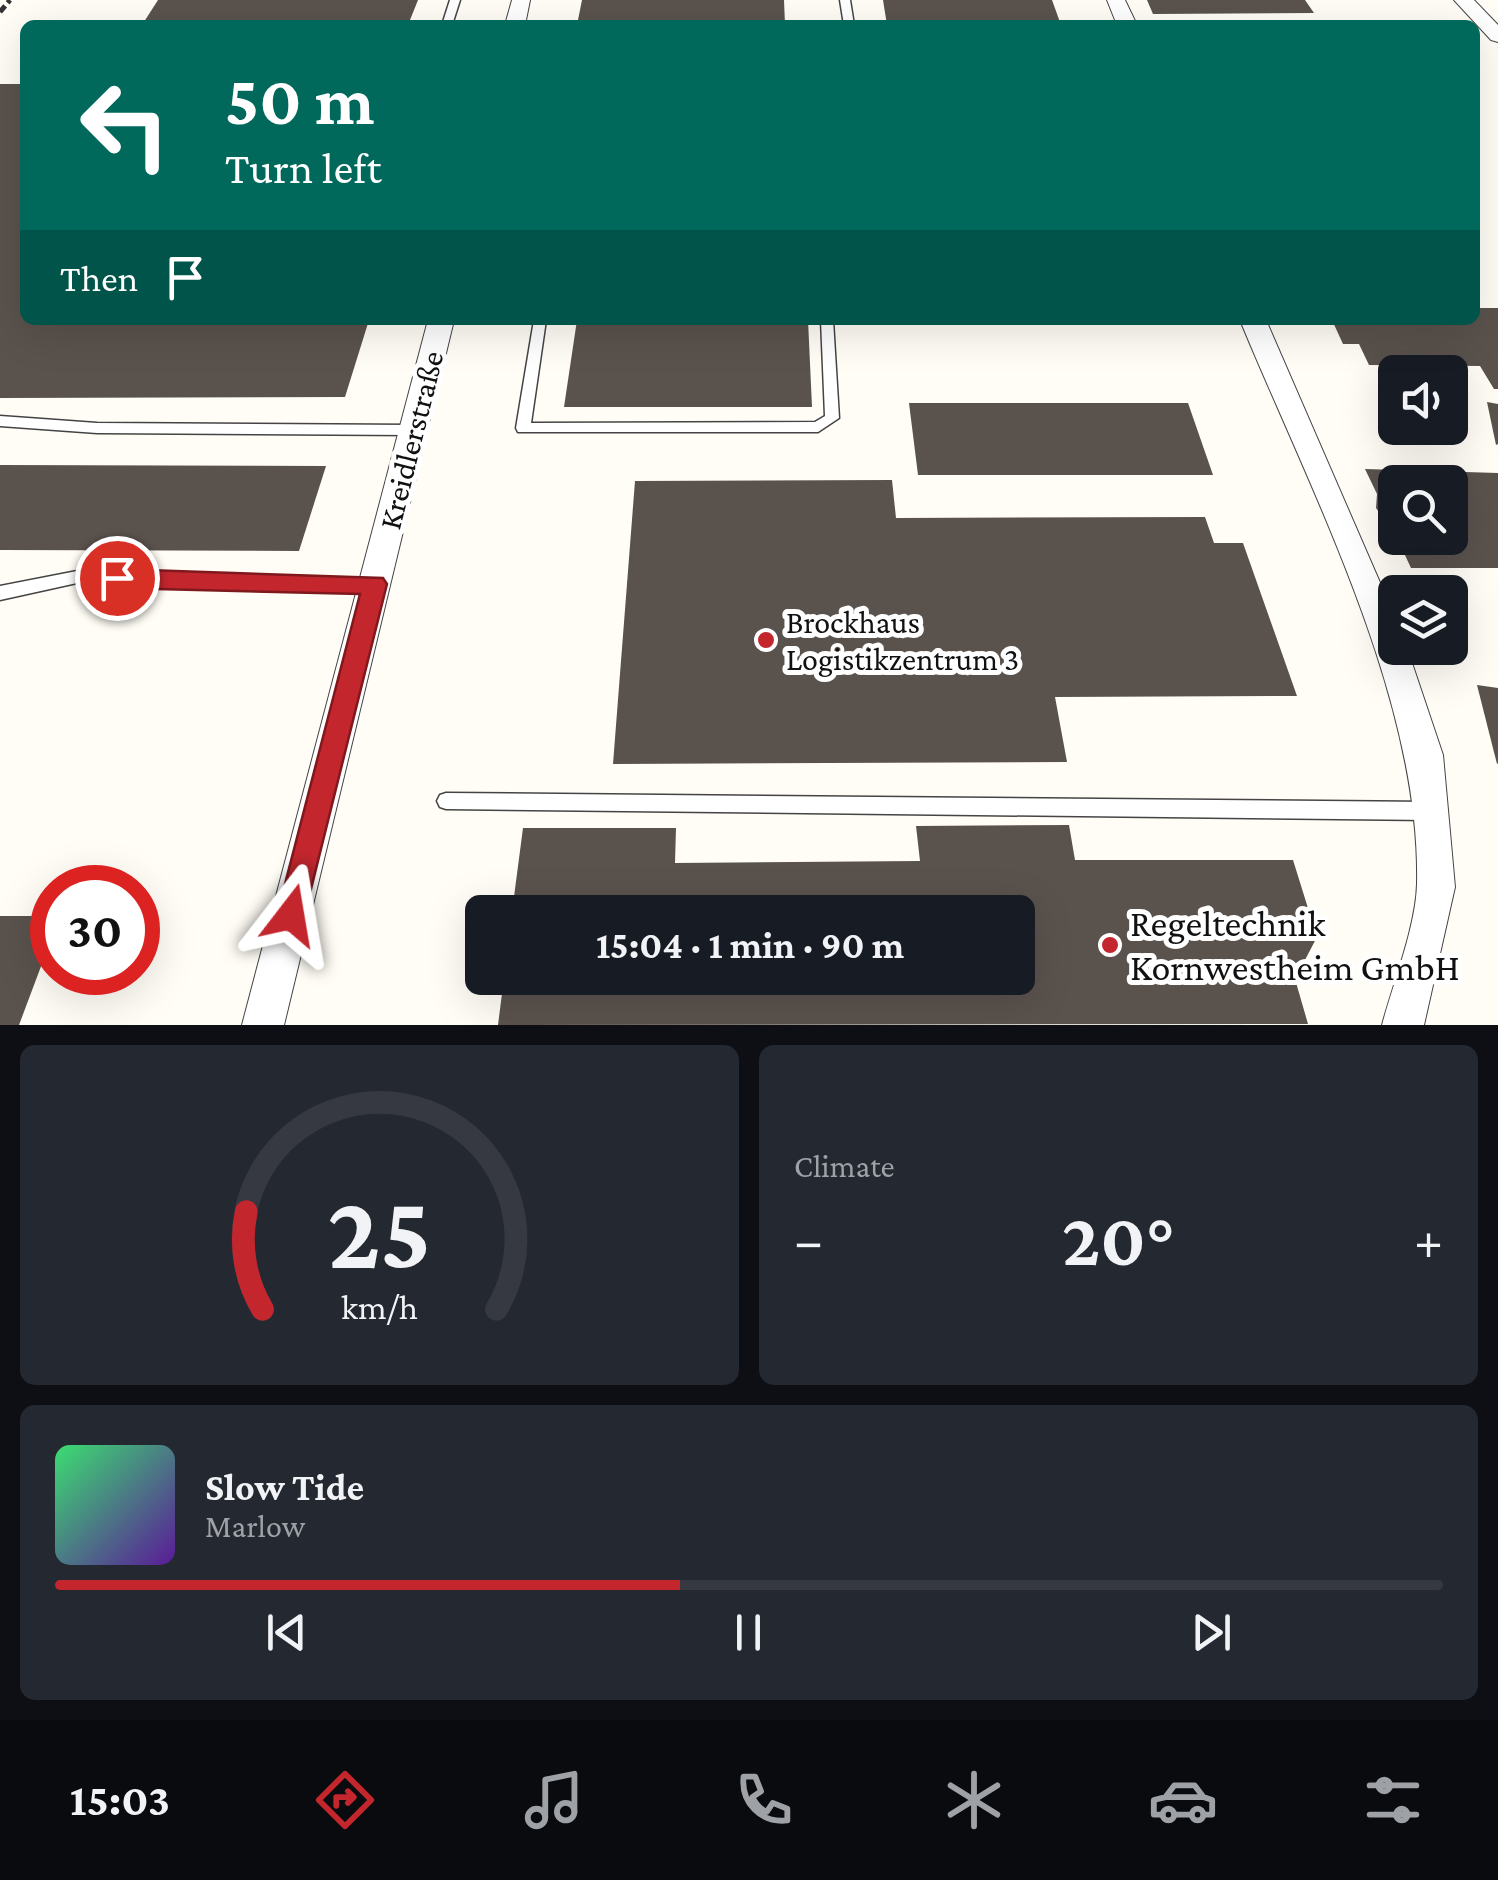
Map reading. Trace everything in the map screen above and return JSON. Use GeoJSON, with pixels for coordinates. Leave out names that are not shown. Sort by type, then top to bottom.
{"type":"FeatureCollection","features":[{"type":"Feature","properties":{"kind":"street"},"geometry":{"type":"LineString","coordinates":[[1464,0],[1498,36]]}},
{"type":"Feature","properties":{"kind":"street","name":"Kreidlerstraße"},"geometry":{"type":"LineString","coordinates":[[264,1025],[440,325]]}},
{"type":"Feature","properties":{"kind":"street"},"geometry":{"type":"LineString","coordinates":[[1255,325],[1386,634],[1425,755],[1436,886],[1403,1025]]}},
{"type":"Feature","properties":{"kind":"lane"},"geometry":{"type":"LineString","coordinates":[[539,325],[523,428],[818,428],[832,418],[827,325]]}},
{"type":"Feature","properties":{"kind":"lane"},"geometry":{"type":"LineString","coordinates":[[0,421],[97,428],[414,430]]}},
{"type":"Feature","properties":{"kind":"lane"},"geometry":{"type":"LineString","coordinates":[[0,593],[77,578],[375,584]]}},
{"type":"Feature","properties":{"kind":"lane"},"geometry":{"type":"LineString","coordinates":[[446,801],[1430,812]]}},
{"type":"Feature","properties":{"kind":"path"},"geometry":{"type":"LineString","coordinates":[[0,12],[10,0]]}},
{"type":"Feature","properties":{"kind":"building"},"geometry":{"type":"Polygon","coordinates":[[[158,0],[418,0],[410,20],[145,20],[158,0]]]}},
{"type":"Feature","properties":{"kind":"building"},"geometry":{"type":"Polygon","coordinates":[[[582,0],[784,0],[785,20],[578,20],[582,0]]]}},
{"type":"Feature","properties":{"kind":"building"},"geometry":{"type":"Polygon","coordinates":[[[883,0],[1052,0],[1059,20],[886,20],[883,0]]]}},
{"type":"Feature","properties":{"kind":"building"},"geometry":{"type":"Polygon","coordinates":[[[1147,0],[1305,0],[1314,13],[1153,14],[1147,0]]]}},
{"type":"Feature","properties":{"kind":"building"},"geometry":{"type":"Polygon","coordinates":[[[0,84],[20,84],[20,325],[367,325],[345,397],[0,398],[0,84]]]}},
{"type":"Feature","properties":{"kind":"building"},"geometry":{"type":"Polygon","coordinates":[[[1480,308],[1498,308],[1498,389],[1494,389],[1480,366],[1468,366],[1468,355],[1378,355],[1378,365],[1369,365],[1359,344],[1343,344],[1334,325],[1480,325],[1480,308]]]}},
{"type":"Feature","properties":{"kind":"building"},"geometry":{"type":"Polygon","coordinates":[[[576,325],[808,325],[812,407],[564,407],[576,325]]]}},
{"type":"Feature","properties":{"kind":"building"},"geometry":{"type":"Polygon","coordinates":[[[1487,402],[1498,404],[1496,445],[1487,402]]]}},
{"type":"Feature","properties":{"kind":"building"},"geometry":{"type":"Polygon","coordinates":[[[909,403],[1188,403],[1213,475],[918,475],[909,403]]]}},
{"type":"Feature","properties":{"kind":"building"},"geometry":{"type":"Polygon","coordinates":[[[0,465],[326,466],[299,551],[0,550],[0,465]]]}},
{"type":"Feature","properties":{"kind":"building"},"geometry":{"type":"Polygon","coordinates":[[[1365,469],[1378,469],[1378,511],[1377,494],[1365,469]]]}},
{"type":"Feature","properties":{"kind":"building"},"geometry":{"type":"Polygon","coordinates":[[[1468,472],[1498,473],[1498,568],[1411,568],[1405,555],[1468,555],[1468,472]]]}},
{"type":"Feature","properties":{"kind":"building"},"geometry":{"type":"Polygon","coordinates":[[[892,480],[896,518],[1205,517],[1214,543],[1243,543],[1297,696],[1055,697],[1067,762],[613,764],[635,481],[892,480]]]}},
{"type":"Feature","properties":{"kind":"building"},"geometry":{"type":"Polygon","coordinates":[[[1477,685],[1498,688],[1497,764],[1477,685]]]}},
{"type":"Feature","properties":{"kind":"building","name":"Regeltechnik Kornwestheim GmbH"},"geometry":{"type":"Polygon","coordinates":[[[1069,825],[1075,860],[1293,860],[1317,937],[1295,979],[1308,1024],[498,1025],[502,995],[1035,995],[1035,895],[514,895],[523,828],[676,828],[675,863],[920,861],[916,826],[1069,825]]]}},
{"type":"Feature","properties":{"kind":"building"},"geometry":{"type":"Polygon","coordinates":[[[0,916],[30,916],[30,995],[19,1025],[0,1025],[0,916]]]}},
{"type":"Feature","properties":{"kind":"place","name":"Brockhaus Logistikzentrum 3"},"geometry":{"type":"Point","coordinates":[766,640]}},
{"type":"Feature","properties":{"kind":"place","name":"Regeltechnik Kornwestheim GmbH"},"geometry":{"type":"Point","coordinates":[1110,945]}},
{"type":"Feature","properties":{"kind":"route"},"geometry":{"type":"LineString","coordinates":[[117,578],[375,584],[291,915]]}}]}
